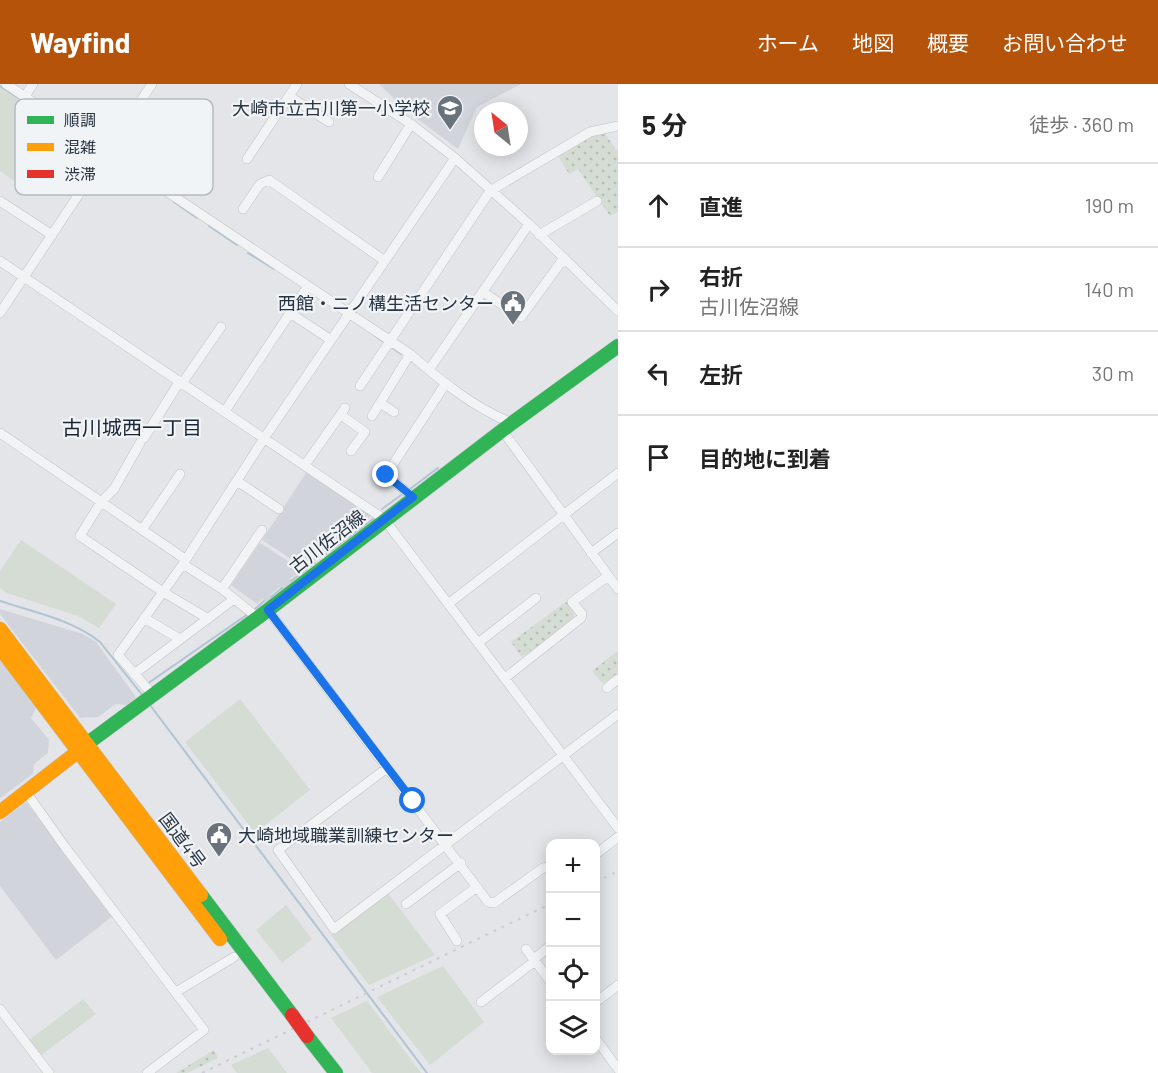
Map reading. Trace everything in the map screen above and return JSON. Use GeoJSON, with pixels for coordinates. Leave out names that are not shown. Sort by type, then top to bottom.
{"type":"FeatureCollection","features":[{"type":"Feature","properties":{"kind":"main road","name":"古川佐沼線"},"geometry":{"type":"LineString","coordinates":[[0,812],[507,426],[618,346]]}},
{"type":"Feature","properties":{"kind":"main road","name":"国道4号"},"geometry":{"type":"LineString","coordinates":[[0,629],[234,957],[287,1018]]}},
{"type":"Feature","properties":{"kind":"main road","name":"国道4号"},"geometry":{"type":"LineString","coordinates":[[0,648],[83,747],[302,1037],[336,1073]]}},
{"type":"Feature","properties":{"kind":"main road","name":"国道4号"},"geometry":{"type":"LineString","coordinates":[[302,1037],[322,1073]]}},
{"type":"Feature","properties":{"kind":"street"},"geometry":{"type":"LineString","coordinates":[[6,84],[29,99]]}},
{"type":"Feature","properties":{"kind":"street"},"geometry":{"type":"LineString","coordinates":[[25,96],[33,84]]}},
{"type":"Feature","properties":{"kind":"street"},"geometry":{"type":"LineString","coordinates":[[142,99],[152,84]]}},
{"type":"Feature","properties":{"kind":"street"},"geometry":{"type":"LineString","coordinates":[[247,159],[297,84]]}},
{"type":"Feature","properties":{"kind":"street"},"geometry":{"type":"LineString","coordinates":[[349,84],[411,124],[455,158],[618,311]]}},
{"type":"Feature","properties":{"kind":"street"},"geometry":{"type":"LineString","coordinates":[[289,96],[329,122]]}},
{"type":"Feature","properties":{"kind":"street"},"geometry":{"type":"LineString","coordinates":[[378,177],[411,124]]}},
{"type":"Feature","properties":{"kind":"street"},"geometry":{"type":"LineString","coordinates":[[360,386],[490,191],[591,132],[618,126]]}},
{"type":"Feature","properties":{"kind":"street"},"geometry":{"type":"LineString","coordinates":[[153,695],[118,655],[163,592],[455,158]]}},
{"type":"Feature","properties":{"kind":"street"},"geometry":{"type":"LineString","coordinates":[[243,209],[260,184],[269,180],[386,261]]}},
{"type":"Feature","properties":{"kind":"street"},"geometry":{"type":"LineString","coordinates":[[0,313],[78,195]]}},
{"type":"Feature","properties":{"kind":"street"},"geometry":{"type":"LineString","coordinates":[[173,195],[410,354],[446,383],[507,426],[563,515],[618,589]]}},
{"type":"Feature","properties":{"kind":"street"},"geometry":{"type":"LineString","coordinates":[[0,201],[52,235]]}},
{"type":"Feature","properties":{"kind":"street"},"geometry":{"type":"LineString","coordinates":[[539,235],[597,201]]}},
{"type":"Feature","properties":{"kind":"street"},"geometry":{"type":"LineString","coordinates":[[429,370],[529,225]]}},
{"type":"Feature","properties":{"kind":"street"},"geometry":{"type":"LineString","coordinates":[[483,292],[521,317],[564,258]]}},
{"type":"Feature","properties":{"kind":"street"},"geometry":{"type":"LineString","coordinates":[[0,261],[384,519],[618,828]]}},
{"type":"Feature","properties":{"kind":"street"},"geometry":{"type":"LineString","coordinates":[[225,411],[308,286]]}},
{"type":"Feature","properties":{"kind":"street"},"geometry":{"type":"LineString","coordinates":[[290,313],[331,340]]}},
{"type":"Feature","properties":{"kind":"street"},"geometry":{"type":"LineString","coordinates":[[207,618],[163,592],[80,536],[101,502],[114,489],[181,382],[221,327]]}},
{"type":"Feature","properties":{"kind":"street"},"geometry":{"type":"LineString","coordinates":[[351,451],[410,354]]}},
{"type":"Feature","properties":{"kind":"street"},"geometry":{"type":"LineString","coordinates":[[413,497],[386,475],[446,383]]}},
{"type":"Feature","properties":{"kind":"street"},"geometry":{"type":"LineString","coordinates":[[380,403],[394,412]]}},
{"type":"Feature","properties":{"kind":"street"},"geometry":{"type":"LineString","coordinates":[[305,465],[343,412],[369,424]]}},
{"type":"Feature","properties":{"kind":"street"},"geometry":{"type":"LineString","coordinates":[[0,433],[142,530],[234,599],[263,614],[447,844],[488,902],[494,903],[546,868]]}},
{"type":"Feature","properties":{"kind":"street"},"geometry":{"type":"LineString","coordinates":[[448,604],[618,473]]}},
{"type":"Feature","properties":{"kind":"street"},"geometry":{"type":"LineString","coordinates":[[142,530],[180,474]]}},
{"type":"Feature","properties":{"kind":"street"},"geometry":{"type":"LineString","coordinates":[[237,481],[279,509]]}},
{"type":"Feature","properties":{"kind":"street"},"geometry":{"type":"LineString","coordinates":[[222,589],[262,530]]}},
{"type":"Feature","properties":{"kind":"street"},"geometry":{"type":"LineString","coordinates":[[591,553],[618,532]]}},
{"type":"Feature","properties":{"kind":"street"},"geometry":{"type":"LineString","coordinates":[[505,678],[581,618],[582,614],[572,602],[608,576]]}},
{"type":"Feature","properties":{"kind":"street"},"geometry":{"type":"LineString","coordinates":[[478,643],[536,598]]}},
{"type":"Feature","properties":{"kind":"street"},"geometry":{"type":"LineString","coordinates":[[134,674],[234,599]]}},
{"type":"Feature","properties":{"kind":"street"},"geometry":{"type":"LineString","coordinates":[[144,618],[180,639]]}},
{"type":"Feature","properties":{"kind":"street"},"geometry":{"type":"LineString","coordinates":[[607,688],[618,679]]}},
{"type":"Feature","properties":{"kind":"street"},"geometry":{"type":"LineString","coordinates":[[387,768],[278,850],[334,929],[618,714]]}},
{"type":"Feature","properties":{"kind":"street"},"geometry":{"type":"LineString","coordinates":[[26,792],[204,1030],[147,1073]]}},
{"type":"Feature","properties":{"kind":"street"},"geometry":{"type":"LineString","coordinates":[[600,851],[618,837]]}},
{"type":"Feature","properties":{"kind":"street"},"geometry":{"type":"LineString","coordinates":[[406,904],[461,863]]}},
{"type":"Feature","properties":{"kind":"street"},"geometry":{"type":"LineString","coordinates":[[457,940],[440,914],[477,887]]}},
{"type":"Feature","properties":{"kind":"street"},"geometry":{"type":"LineString","coordinates":[[481,1002],[549,947]]}},
{"type":"Feature","properties":{"kind":"street"},"geometry":{"type":"LineString","coordinates":[[526,949],[546,976]]}},
{"type":"Feature","properties":{"kind":"street"},"geometry":{"type":"LineString","coordinates":[[176,992],[234,957]]}},
{"type":"Feature","properties":{"kind":"street"},"geometry":{"type":"LineString","coordinates":[[597,1001],[618,985]]}},
{"type":"Feature","properties":{"kind":"street"},"geometry":{"type":"LineString","coordinates":[[0,1009],[50,1073]]}},
{"type":"Feature","properties":{"kind":"street"},"geometry":{"type":"LineString","coordinates":[[600,1045],[618,1069]]}},
{"type":"Feature","properties":{"kind":"shaded area","name":"大崎市立古川第一小学校"},"geometry":{"type":"Polygon","coordinates":[[[379,84],[521,84],[487,102],[474,102],[474,114],[458,149],[408,112],[379,84]]]}},
{"type":"Feature","properties":{"kind":"shaded area"},"geometry":{"type":"Polygon","coordinates":[[[0,88],[17,99],[15,99],[15,182],[0,171],[0,88]]]}},
{"type":"Feature","properties":{"kind":"shaded area"},"geometry":{"type":"Polygon","coordinates":[[[604,132],[616,150],[618,149],[618,212],[610,216],[578,169],[569,174],[557,154],[591,134],[604,132]]]}},
{"type":"Feature","properties":{"kind":"shaded area"},"geometry":{"type":"Polygon","coordinates":[[[306,473],[372,515],[305,568],[262,540],[306,473]]]}},
{"type":"Feature","properties":{"kind":"shaded area"},"geometry":{"type":"Polygon","coordinates":[[[21,540],[116,604],[99,628],[78,616],[7,593],[0,588],[0,571],[21,540]]]}},
{"type":"Feature","properties":{"kind":"shaded area"},"geometry":{"type":"Polygon","coordinates":[[[260,543],[302,570],[290,579],[292,583],[283,590],[280,587],[270,595],[272,598],[266,603],[263,599],[257,604],[231,585],[260,543]]]}},
{"type":"Feature","properties":{"kind":"shaded area"},"geometry":{"type":"Polygon","coordinates":[[[567,601],[575,611],[573,620],[522,657],[511,642],[567,601]]]}},
{"type":"Feature","properties":{"kind":"shaded area"},"geometry":{"type":"Polygon","coordinates":[[[0,609],[83,634],[96,642],[136,697],[127,705],[116,704],[98,717],[80,718],[0,614],[0,609]]]}},
{"type":"Feature","properties":{"kind":"shaded area"},"geometry":{"type":"Polygon","coordinates":[[[618,651],[618,673],[603,684],[592,671],[618,651]]]}},
{"type":"Feature","properties":{"kind":"shaded area"},"geometry":{"type":"Polygon","coordinates":[[[0,659],[36,708],[31,718],[49,740],[48,753],[34,764],[33,774],[0,798],[0,659]]]}},
{"type":"Feature","properties":{"kind":"shaded area"},"geometry":{"type":"Polygon","coordinates":[[[240,699],[310,790],[255,833],[185,742],[240,699]]]}},
{"type":"Feature","properties":{"kind":"shaded area"},"geometry":{"type":"Polygon","coordinates":[[[26,802],[113,916],[56,960],[0,886],[0,822],[26,802]]]}},
{"type":"Feature","properties":{"kind":"shaded area"},"geometry":{"type":"Polygon","coordinates":[[[387,892],[435,955],[369,985],[331,935],[387,892]]]}},
{"type":"Feature","properties":{"kind":"shaded area"},"geometry":{"type":"Polygon","coordinates":[[[286,905],[312,939],[282,963],[256,930],[286,905]]]}},
{"type":"Feature","properties":{"kind":"shaded area"},"geometry":{"type":"Polygon","coordinates":[[[443,966],[484,1022],[430,1065],[377,997],[443,966]]]}},
{"type":"Feature","properties":{"kind":"shaded area"},"geometry":{"type":"Polygon","coordinates":[[[83,999],[96,1014],[40,1056],[28,1041],[83,999]]]}},
{"type":"Feature","properties":{"kind":"shaded area"},"geometry":{"type":"Polygon","coordinates":[[[367,1001],[421,1073],[372,1073],[331,1018],[367,1001]]]}},
{"type":"Feature","properties":{"kind":"shaded area"},"geometry":{"type":"Polygon","coordinates":[[[268,1048],[287,1073],[237,1073],[231,1065],[268,1048]]]}},
{"type":"Feature","properties":{"kind":"shaded area"},"geometry":{"type":"Polygon","coordinates":[[[214,1050],[218,1058],[187,1073],[176,1073],[214,1050]]]}},
{"type":"Feature","properties":{"kind":"waterway"},"geometry":{"type":"LineString","coordinates":[[0,86],[20,99]]}},
{"type":"Feature","properties":{"kind":"waterway"},"geometry":{"type":"LineString","coordinates":[[174,202],[197,218]]}},
{"type":"Feature","properties":{"kind":"waterway"},"geometry":{"type":"LineString","coordinates":[[209,226],[237,245]]}},
{"type":"Feature","properties":{"kind":"waterway"},"geometry":{"type":"LineString","coordinates":[[248,253],[274,269]]}},
{"type":"Feature","properties":{"kind":"waterway"},"geometry":{"type":"LineString","coordinates":[[374,335],[382,341]]}},
{"type":"Feature","properties":{"kind":"waterway"},"geometry":{"type":"LineString","coordinates":[[391,347],[401,354]]}},
{"type":"Feature","properties":{"kind":"waterway"},"geometry":{"type":"LineString","coordinates":[[410,489],[438,468]]}},
{"type":"Feature","properties":{"kind":"waterway"},"geometry":{"type":"LineString","coordinates":[[382,509],[404,493]]}},
{"type":"Feature","properties":{"kind":"waterway"},"geometry":{"type":"LineString","coordinates":[[324,556],[373,519]]}},
{"type":"Feature","properties":{"kind":"waterway"},"geometry":{"type":"LineString","coordinates":[[291,581],[315,563]]}},
{"type":"Feature","properties":{"kind":"waterway"},"geometry":{"type":"LineString","coordinates":[[271,597],[282,588]]}},
{"type":"Feature","properties":{"kind":"waterway"},"geometry":{"type":"LineString","coordinates":[[0,601],[52,617],[89,634],[100,642],[143,696]]}},
{"type":"Feature","properties":{"kind":"waterway"},"geometry":{"type":"LineString","coordinates":[[255,609],[264,601]]}},
{"type":"Feature","properties":{"kind":"waterway"},"geometry":{"type":"LineString","coordinates":[[147,684],[248,614]]}},
{"type":"Feature","properties":{"kind":"waterway"},"geometry":{"type":"LineString","coordinates":[[150,705],[427,1073]]}},
{"type":"Feature","properties":{"kind":"railway"},"geometry":{"type":"LineString","coordinates":[[600,880],[618,871]]}},
{"type":"Feature","properties":{"kind":"railway"},"geometry":{"type":"LineString","coordinates":[[202,1073],[546,906]]}},
{"type":"Feature","properties":{"kind":"traffic: fast"},"geometry":{"type":"LineString","coordinates":[[88,743],[268,610],[512,423],[618,346]]}},
{"type":"Feature","properties":{"kind":"traffic: fast"},"geometry":{"type":"LineString","coordinates":[[201,895],[292,1015]]}},
{"type":"Feature","properties":{"kind":"traffic: fast"},"geometry":{"type":"LineString","coordinates":[[307,1036],[336,1073]]}},
{"type":"Feature","properties":{"kind":"traffic: slow"},"geometry":{"type":"LineString","coordinates":[[0,629],[201,895]]}},
{"type":"Feature","properties":{"kind":"traffic: slow"},"geometry":{"type":"LineString","coordinates":[[0,648],[220,939]]}},
{"type":"Feature","properties":{"kind":"traffic: slow"},"geometry":{"type":"LineString","coordinates":[[0,812],[85,746]]}},
{"type":"Feature","properties":{"kind":"traffic: jam"},"geometry":{"type":"LineString","coordinates":[[292,1015],[307,1036]]}},
{"type":"Feature","properties":{"kind":"place","name":"大崎市立古川第一小学校"},"geometry":{"type":"Point","coordinates":[450,131]}},
{"type":"Feature","properties":{"kind":"place","name":"西館・ニノ構生活センター"},"geometry":{"type":"Point","coordinates":[513,326]}},
{"type":"Feature","properties":{"kind":"place","name":"大崎地域職業訓練センター"},"geometry":{"type":"Point","coordinates":[219,858]}},
{"type":"Feature","properties":{"kind":"district","name":"古川城西一丁目"},"geometry":{"type":"Point","coordinates":[132,427]}},
{"type":"Feature","properties":{"kind":"route"},"geometry":{"type":"LineString","coordinates":[[386,475],[413,497],[268,610],[413,801]]}}]}
